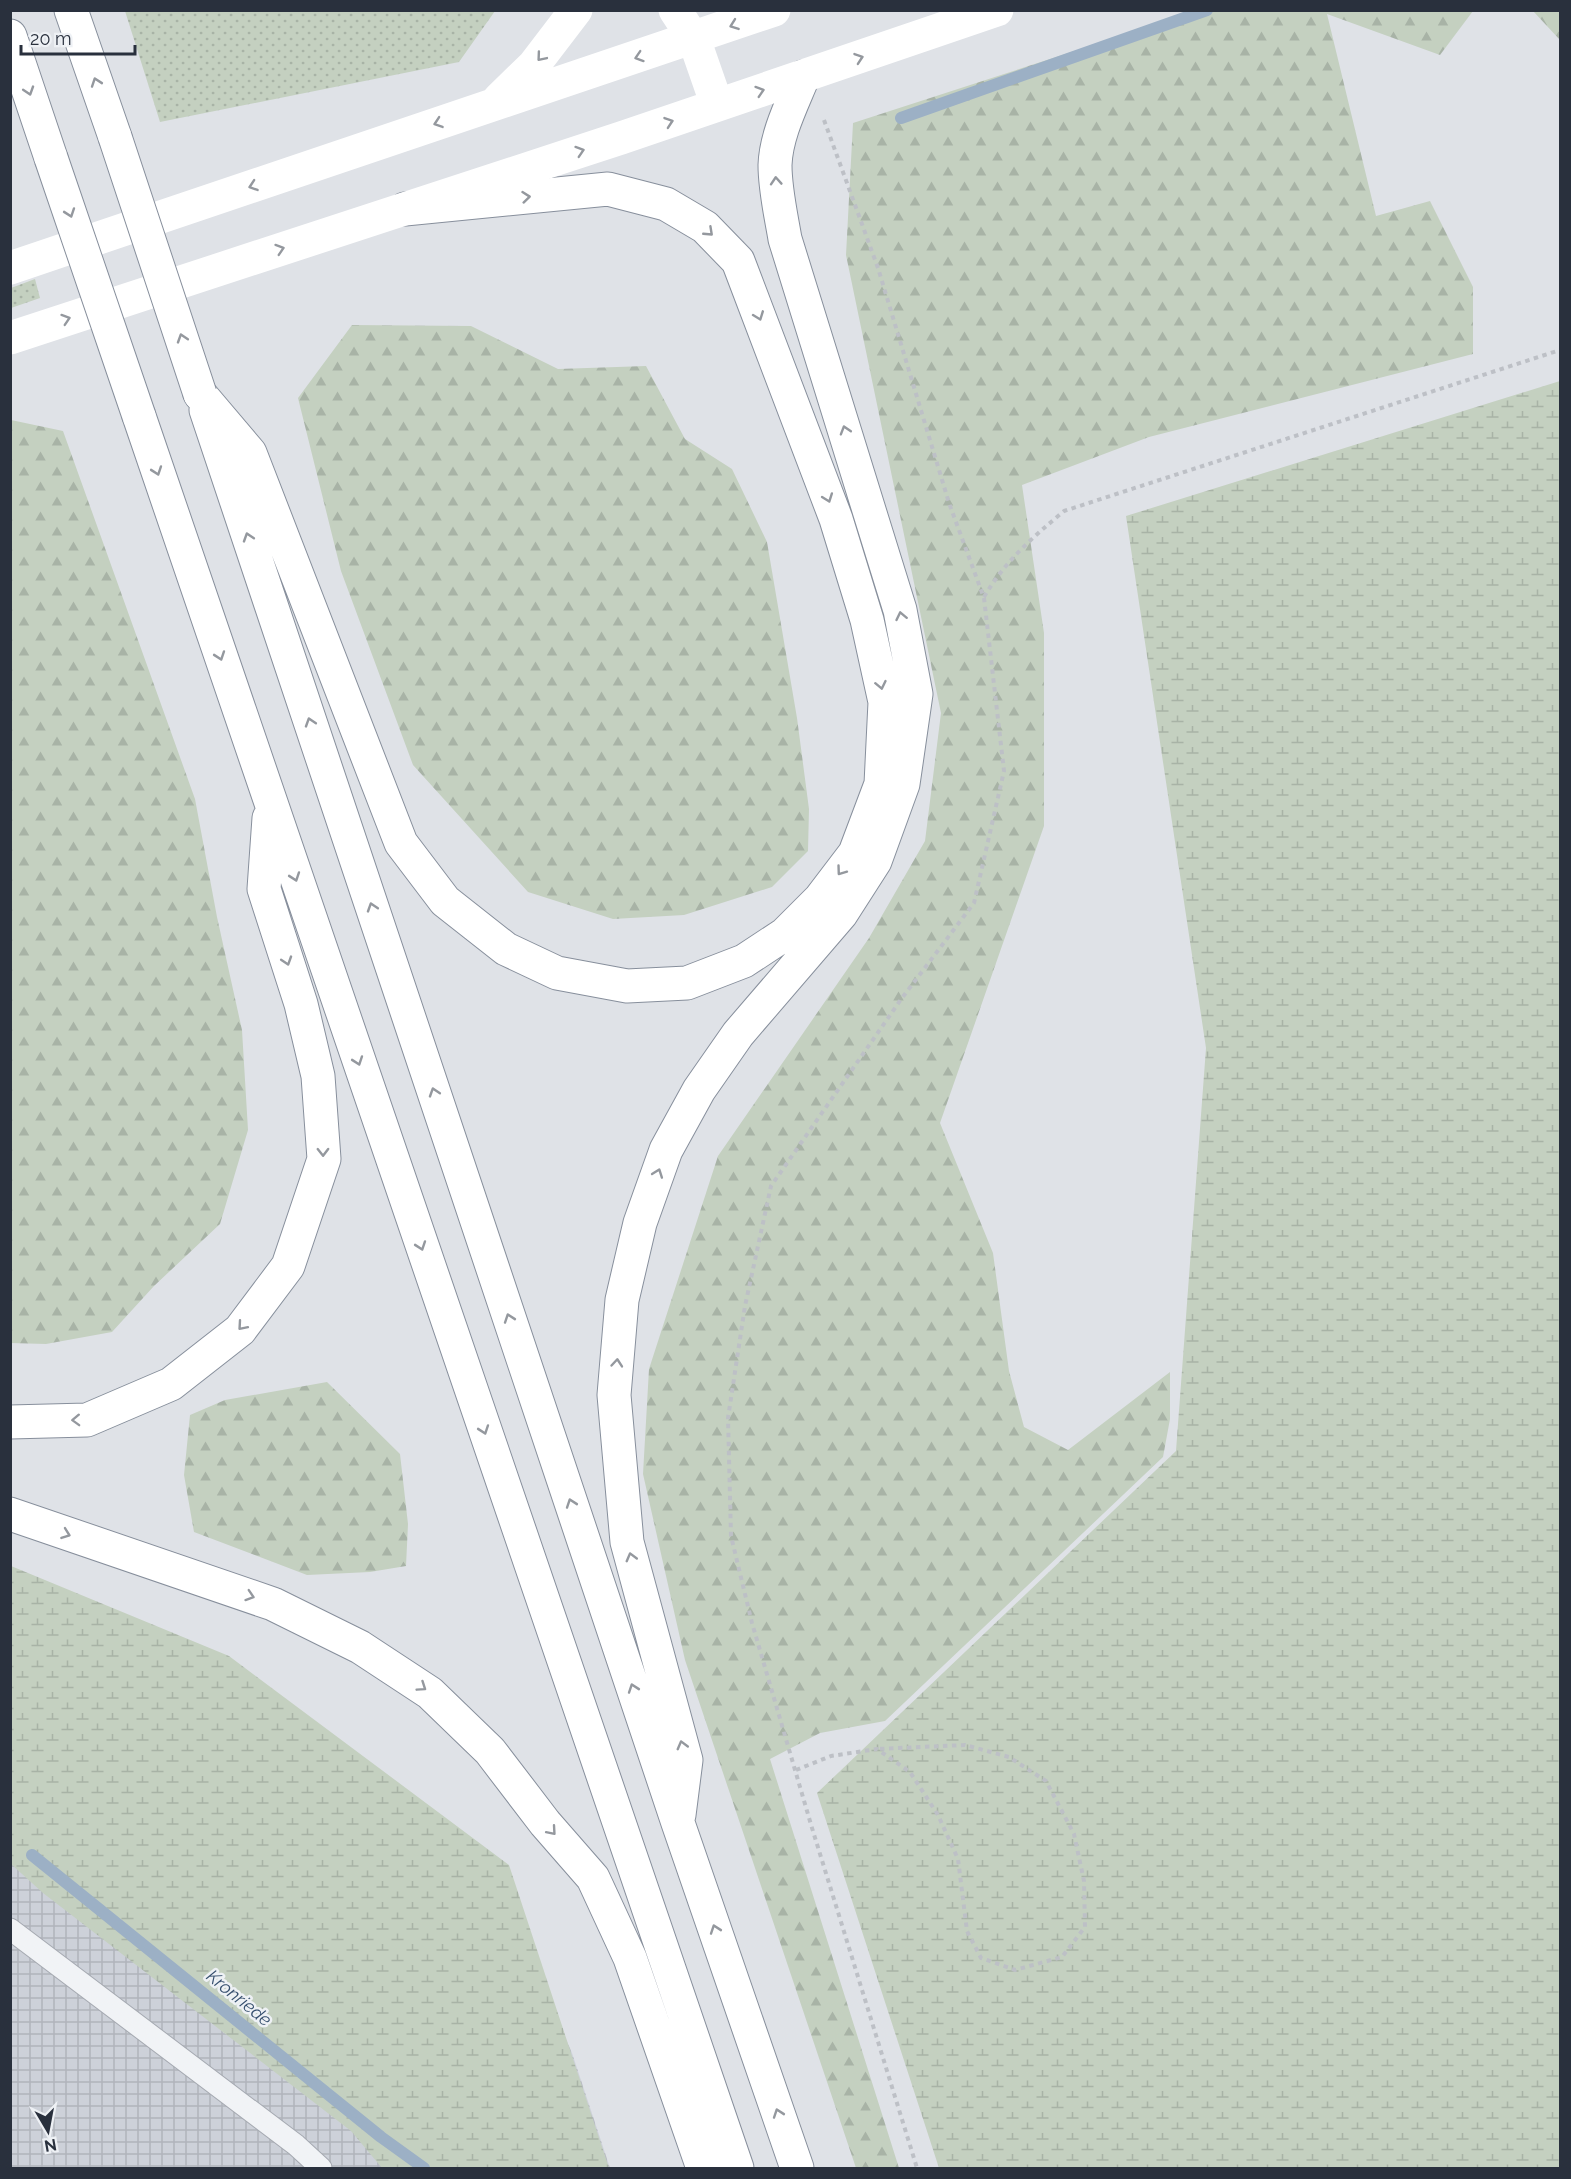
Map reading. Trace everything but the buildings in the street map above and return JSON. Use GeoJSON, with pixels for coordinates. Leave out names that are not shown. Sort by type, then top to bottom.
{"type":"FeatureCollection","features":[{"type":"Feature","properties":{"kind":"main road"},"geometry":{"type":"LineString","coordinates":[[71,10],[678,1823],[797,2169]]}},
{"type":"Feature","properties":{"kind":"main road"},"geometry":{"type":"LineString","coordinates":[[493,105],[534,65],[576,10]]}},
{"type":"Feature","properties":{"kind":"main road"},"geometry":{"type":"LineString","coordinates":[[675,10],[692,25],[717,105]]}},
{"type":"Feature","properties":{"kind":"main road"},"geometry":{"type":"LineString","coordinates":[[10,268],[493,105],[692,25],[774,10]]}},
{"type":"Feature","properties":{"kind":"main road"},"geometry":{"type":"LineString","coordinates":[[10,338],[803,77],[997,10]]}},
{"type":"Feature","properties":{"kind":"main road"},"geometry":{"type":"LineString","coordinates":[[10,36],[736,2169]]}},
{"type":"Feature","properties":{"kind":"main road"},"geometry":{"type":"LineString","coordinates":[[678,1823],[686,1760],[627,1542],[614,1395],[622,1300],[640,1223],[662,1160],[699,1090],[738,1034],[841,914],[875,861],[903,784],[916,694],[900,610],[785,239],[776,185],[775,162],[784,123],[803,77]]}},
{"type":"Feature","properties":{"kind":"main road"},"geometry":{"type":"LineString","coordinates":[[200,394],[250,453],[401,843],[445,901],[506,949],[558,973],[627,986],[687,983],[744,961],[785,934],[820,899],[855,853],[881,784],[885,702],[867,620],[836,519],[738,261],[705,227],[666,204],[609,189],[405,209]]}},
{"type":"Feature","properties":{"kind":"main road"},"geometry":{"type":"LineString","coordinates":[[10,1422],[87,1420],[171,1384],[240,1330],[288,1266],[324,1159],[318,1076],[301,1004],[264,889],[270,801]]}},
{"type":"Feature","properties":{"kind":"main road"},"geometry":{"type":"LineString","coordinates":[[10,1514],[273,1604],[360,1647],[430,1693],[490,1751],[545,1823],[593,1878],[630,1958],[704,2169]]}},
{"type":"Feature","properties":{"kind":"lane"},"geometry":{"type":"LineString","coordinates":[[10,1929],[296,2145],[321,2169]]}},
{"type":"Feature","properties":{"kind":"path"},"geometry":{"type":"LineString","coordinates":[[803,77],[831,135],[878,268],[949,502],[984,597],[1004,771],[974,903],[902,998],[771,1186],[745,1306],[728,1418],[731,1536],[753,1623],[796,1770],[917,2169]]}},
{"type":"Feature","properties":{"kind":"path"},"geometry":{"type":"LineString","coordinates":[[984,597],[1000,570],[1022,546],[1064,511],[1560,350]]}},
{"type":"Feature","properties":{"kind":"path"},"geometry":{"type":"LineString","coordinates":[[796,1770],[831,1756],[877,1749],[965,1746],[1009,1757],[1046,1781],[1074,1834],[1084,1881],[1085,1927],[1062,1957],[1015,1970],[981,1958],[967,1931],[958,1859],[938,1815],[910,1772],[877,1749]]}},
{"type":"Feature","properties":{"kind":"shaded area"},"geometry":{"type":"Polygon","coordinates":[[[10,1801],[521,1937],[572,2053],[610,2168],[11,2168],[10,1801]]]}},
{"type":"Feature","properties":{"kind":"green space"},"geometry":{"type":"Polygon","coordinates":[[[125,10],[495,11],[459,62],[160,122],[125,10]]]}},
{"type":"Feature","properties":{"kind":"green space"},"geometry":{"type":"Polygon","coordinates":[[[1198,11],[1473,11],[1440,55],[1327,14],[1376,216],[1430,201],[1473,287],[1473,354],[1149,437],[1022,485],[1044,633],[1044,826],[940,1123],[993,1253],[1009,1371],[1024,1427],[1068,1450],[1170,1372],[1170,1419],[1163,1457],[885,1721],[820,1733],[770,1759],[899,2168],[856,2168],[685,1660],[643,1474],[649,1369],[718,1156],[869,938],[925,841],[941,713],[846,255],[853,123],[1198,11]]]}},
{"type":"Feature","properties":{"kind":"green space"},"geometry":{"type":"Polygon","coordinates":[[[1533,11],[1560,11],[1560,40],[1533,11]]]}},
{"type":"Feature","properties":{"kind":"green space"},"geometry":{"type":"Polygon","coordinates":[[[35,279],[40,298],[11,308],[11,288],[35,279]]]}},
{"type":"Feature","properties":{"kind":"green space"},"geometry":{"type":"Polygon","coordinates":[[[352,325],[471,326],[558,369],[646,366],[685,439],[732,469],[767,542],[797,718],[809,809],[808,851],[772,887],[684,915],[613,919],[528,892],[413,765],[341,571],[298,398],[352,325]]]}},
{"type":"Feature","properties":{"kind":"green space"},"geometry":{"type":"Polygon","coordinates":[[[1560,381],[1560,2168],[939,2168],[817,1793],[1176,1451],[1206,1048],[1126,516],[1560,381]]]}},
{"type":"Feature","properties":{"kind":"green space"},"geometry":{"type":"Polygon","coordinates":[[[11,420],[63,431],[195,799],[217,917],[242,1030],[248,1130],[220,1224],[154,1286],[112,1332],[46,1344],[10,1343],[11,420]]]}},
{"type":"Feature","properties":{"kind":"green space"},"geometry":{"type":"Polygon","coordinates":[[[327,1382],[400,1454],[408,1524],[406,1566],[370,1572],[307,1575],[194,1532],[184,1475],[190,1415],[225,1400],[327,1382]]]}},
{"type":"Feature","properties":{"kind":"green space"},"geometry":{"type":"Polygon","coordinates":[[[11,1566],[229,1656],[509,1865],[609,2168],[382,2168],[351,2131],[43,1893],[11,1864],[11,1566]]]}},
{"type":"Feature","properties":{"kind":"waterway"},"geometry":{"type":"LineString","coordinates":[[901,118],[1207,10]]}},
{"type":"Feature","properties":{"kind":"waterway","name":"Kronriede"},"geometry":{"type":"LineString","coordinates":[[32,1855],[381,2137],[424,2168]]}}]}
